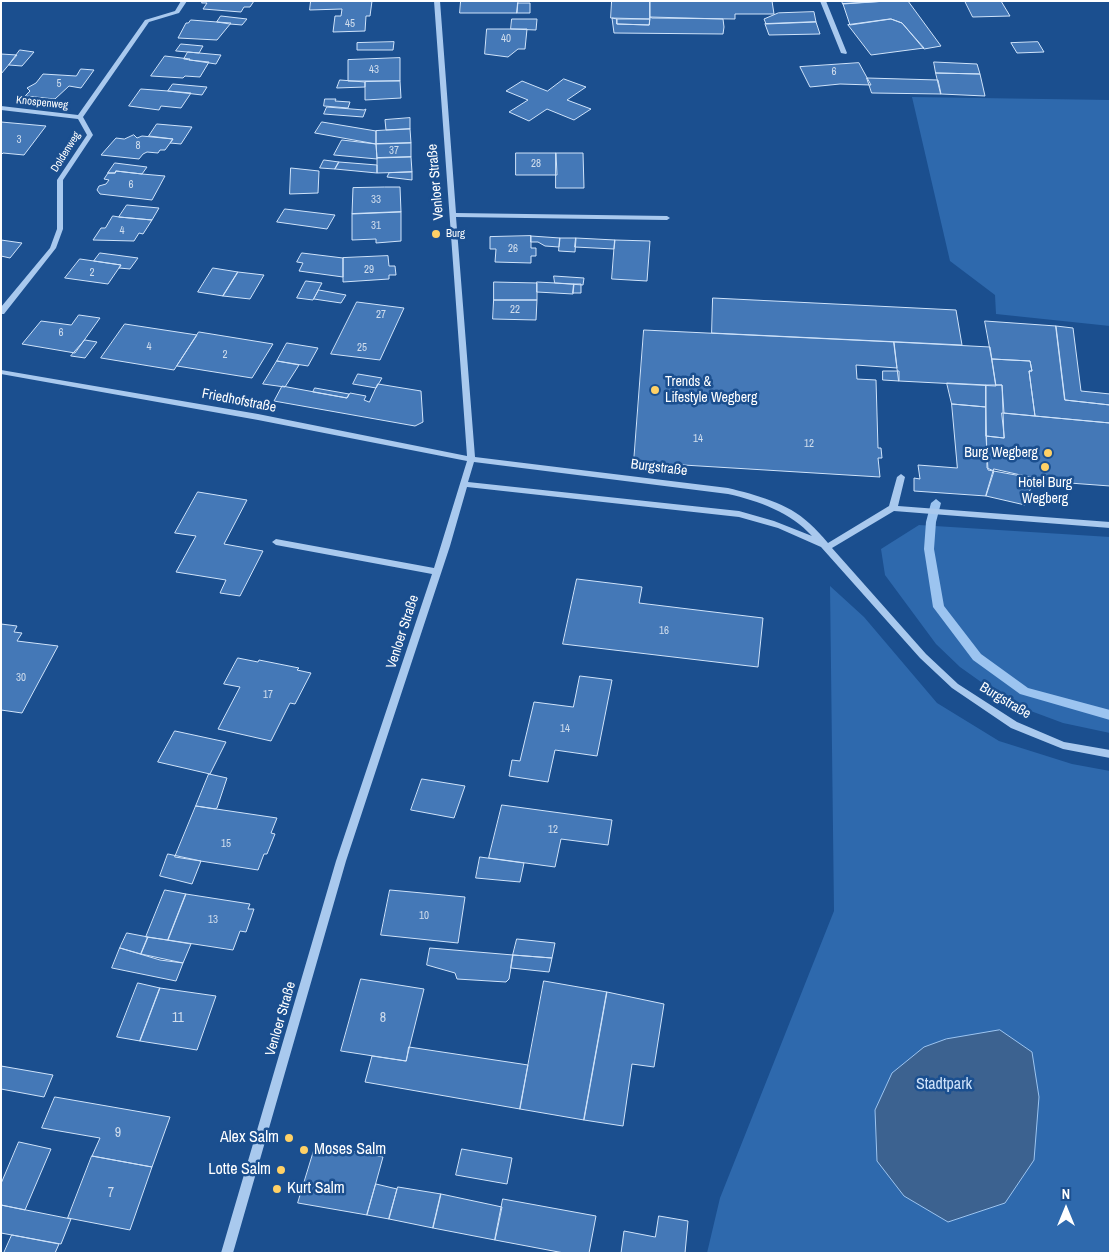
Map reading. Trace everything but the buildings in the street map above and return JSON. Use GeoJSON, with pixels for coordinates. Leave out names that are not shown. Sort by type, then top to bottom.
{"type":"FeatureCollection","features":[{"type":"Feature","properties":{"kind":"street","name":"Doldenweg"},"geometry":{"type":"LineString","coordinates":[[1,312],[53,248],[60,229],[60,180],[90,135],[80,117],[147,21],[177,12],[184,1]]}},
{"type":"Feature","properties":{"kind":"street","name":"Venloer Straße"},"geometry":{"type":"LineString","coordinates":[[227,1253],[341,861],[437,572],[471,459],[437,1]]}},
{"type":"Feature","properties":{"kind":"street"},"geometry":{"type":"LineString","coordinates":[[823,1],[844,53]]}},
{"type":"Feature","properties":{"kind":"street","name":"Knospenweg"},"geometry":{"type":"LineString","coordinates":[[1,108],[80,117]]}},
{"type":"Feature","properties":{"kind":"street"},"geometry":{"type":"LineString","coordinates":[[452,215],[666,218]]}},
{"type":"Feature","properties":{"kind":"street","name":"Friedhofstraße"},"geometry":{"type":"LineString","coordinates":[[1,372],[258,417],[471,459]]}},
{"type":"Feature","properties":{"kind":"street","name":"Burgstraße"},"geometry":{"type":"LineString","coordinates":[[471,459],[696,486],[747,496],[786,511],[806,524],[923,656],[955,686],[1014,725],[1063,745],[1110,754]]}},
{"type":"Feature","properties":{"kind":"street"},"geometry":{"type":"LineString","coordinates":[[893,508],[901,477]]}},
{"type":"Feature","properties":{"kind":"street","name":"Burgstraße"},"geometry":{"type":"LineString","coordinates":[[464,484],[739,514],[767,520],[792,529],[827,547]]}},
{"type":"Feature","properties":{"kind":"street"},"geometry":{"type":"LineString","coordinates":[[827,547],[893,508],[1110,525]]}},
{"type":"Feature","properties":{"kind":"street"},"geometry":{"type":"LineString","coordinates":[[276,542],[437,572]]}},
{"type":"Feature","properties":{"kind":"green space"},"geometry":{"type":"Polygon","coordinates":[[[912,97],[1110,100],[1110,326],[996,314],[995,295],[950,261],[912,97]]]}},
{"type":"Feature","properties":{"kind":"green space"},"geometry":{"type":"Polygon","coordinates":[[[919,525],[1110,537],[1110,733],[1063,723],[1012,704],[960,667],[936,644],[885,575],[881,549],[919,525]]]}},
{"type":"Feature","properties":{"kind":"green space","name":"Stadtpark"},"geometry":{"type":"Polygon","coordinates":[[[830,586],[864,617],[937,703],[999,741],[1072,764],[1110,771],[1110,1253],[707,1253],[720,1198],[834,911],[830,586]]]}},
{"type":"Feature","properties":{"kind":"shaded area"},"geometry":{"type":"Polygon","coordinates":[[[1000,1030],[1032,1052],[1039,1097],[1034,1160],[1005,1203],[948,1222],[904,1196],[877,1161],[875,1110],[892,1073],[924,1047],[946,1039],[1000,1030]]]}},
{"type":"Feature","properties":{"kind":"waterway"},"geometry":{"type":"LineString","coordinates":[[936,503],[931,522],[929,549],[939,607],[977,657],[1024,691],[1110,715]]}},
{"type":"Feature","properties":{"kind":"place","name":"Burg"},"geometry":{"type":"Point","coordinates":[436,234]}},
{"type":"Feature","properties":{"kind":"place","name":"Trends & Lifestyle Wegberg"},"geometry":{"type":"Point","coordinates":[655,390]}},
{"type":"Feature","properties":{"kind":"place","name":"Burg Wegberg"},"geometry":{"type":"Point","coordinates":[1048,453]}},
{"type":"Feature","properties":{"kind":"place","name":"Hotel Burg Wegberg"},"geometry":{"type":"Point","coordinates":[1045,467]}},
{"type":"Feature","properties":{"kind":"place","name":"Alex Salm"},"geometry":{"type":"Point","coordinates":[289,1138]}},
{"type":"Feature","properties":{"kind":"place","name":"Moses Salm"},"geometry":{"type":"Point","coordinates":[304,1150]}},
{"type":"Feature","properties":{"kind":"place","name":"Lotte Salm"},"geometry":{"type":"Point","coordinates":[281,1170]}},
{"type":"Feature","properties":{"kind":"place","name":"Kurt Salm"},"geometry":{"type":"Point","coordinates":[277,1189]}}]}
